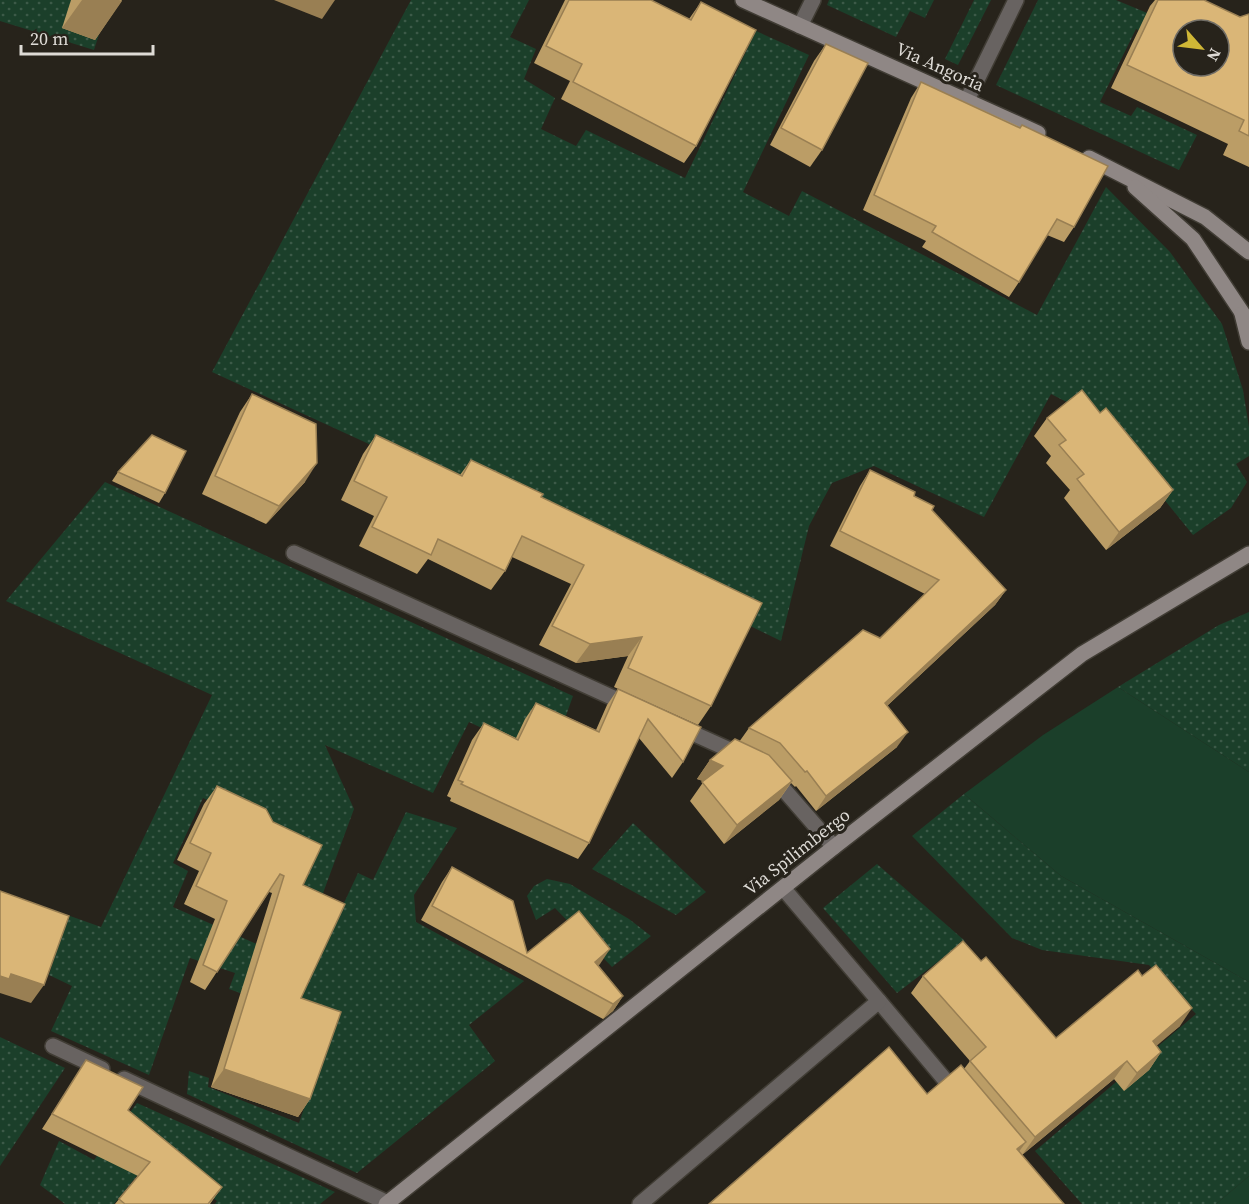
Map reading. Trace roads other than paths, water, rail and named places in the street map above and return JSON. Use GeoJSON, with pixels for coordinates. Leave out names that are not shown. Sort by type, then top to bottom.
{"type":"FeatureCollection","features":[{"type":"Feature","properties":{"kind":"main road","name":"Via Angoria"},"geometry":{"type":"LineString","coordinates":[[743,0],[1054,141]]}},
{"type":"Feature","properties":{"kind":"main road"},"geometry":{"type":"LineString","coordinates":[[1073,150],[1204,217],[1249,252]]}},
{"type":"Feature","properties":{"kind":"main road"},"geometry":{"type":"LineString","coordinates":[[1119,173],[1193,239],[1245,318],[1249,342]]}},
{"type":"Feature","properties":{"kind":"main road","name":"Via Spilimbergo"},"geometry":{"type":"LineString","coordinates":[[388,1203],[834,847],[1082,654],[1249,554]]}},
{"type":"Feature","properties":{"kind":"lane"},"geometry":{"type":"LineString","coordinates":[[800,26],[813,0]]}},
{"type":"Feature","properties":{"kind":"lane"},"geometry":{"type":"LineString","coordinates":[[967,100],[1016,0]]}},
{"type":"Feature","properties":{"kind":"lane"},"geometry":{"type":"LineString","coordinates":[[294,553],[642,711]]}},
{"type":"Feature","properties":{"kind":"lane"},"geometry":{"type":"LineString","coordinates":[[664,720],[757,763],[834,847]]}},
{"type":"Feature","properties":{"kind":"lane"},"geometry":{"type":"LineString","coordinates":[[783,888],[970,1108]]}},
{"type":"Feature","properties":{"kind":"lane"},"geometry":{"type":"LineString","coordinates":[[640,1204],[879,1001]]}},
{"type":"Feature","properties":{"kind":"lane"},"geometry":{"type":"LineString","coordinates":[[53,1047],[388,1203]]}}]}
